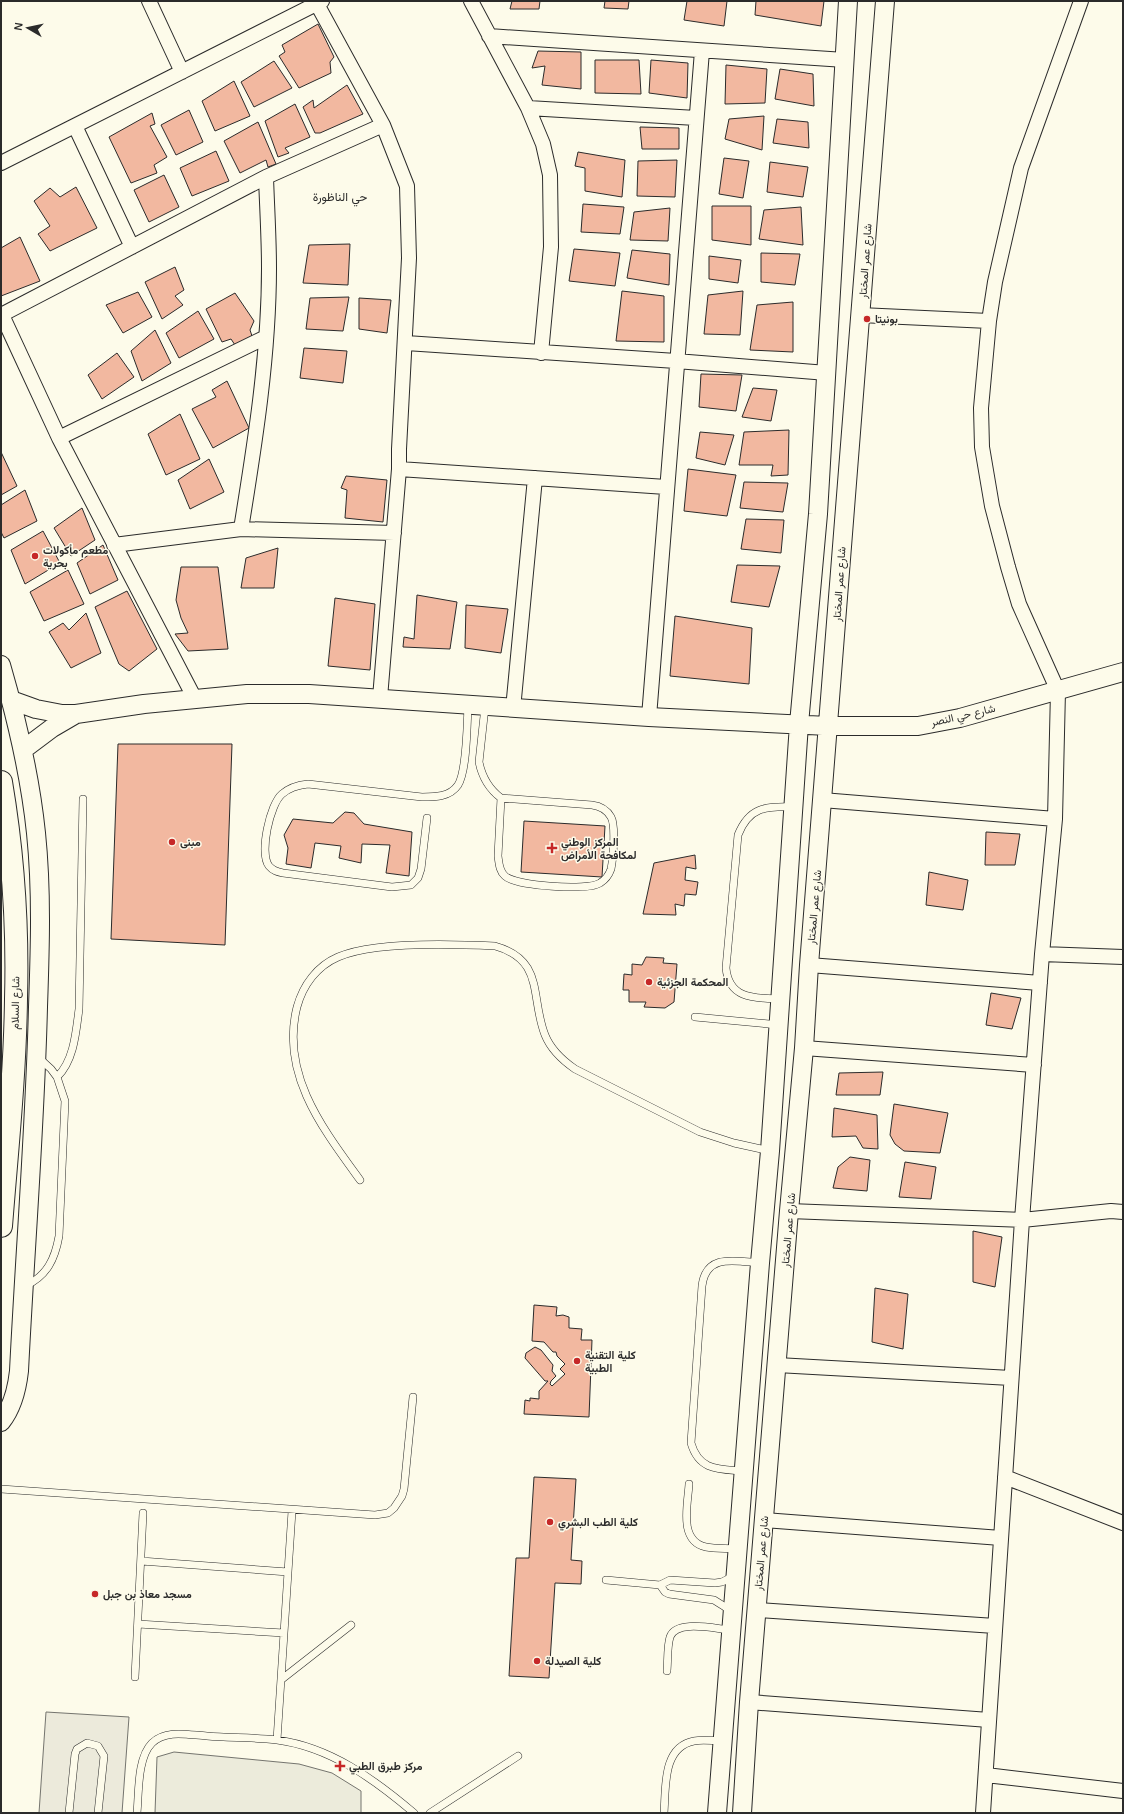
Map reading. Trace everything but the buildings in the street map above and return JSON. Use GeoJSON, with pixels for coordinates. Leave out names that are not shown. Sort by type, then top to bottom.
{"type":"FeatureCollection","features":[{"type":"Feature","properties":{"kind":"highway","name":"شارع السلام"},"geometry":{"type":"LineString","coordinates":[[1,782],[13,880],[16,984],[14,1049],[1,1226]]}},
{"type":"Feature","properties":{"kind":"street"},"geometry":{"type":"LineString","coordinates":[[149,1],[182,72]]}},
{"type":"Feature","properties":{"kind":"street"},"geometry":{"type":"LineString","coordinates":[[471,1],[528,108],[543,144],[550,175],[551,246],[541,353]]}},
{"type":"Feature","properties":{"kind":"street"},"geometry":{"type":"LineString","coordinates":[[717,1813],[743,1471],[770,1151],[799,724],[818,514],[848,1]]}},
{"type":"Feature","properties":{"kind":"street","name":"شارع عمر المختار"},"geometry":{"type":"LineString","coordinates":[[742,1813],[749,1702],[789,1211],[804,1048],[809,965],[885,1]]}},
{"type":"Feature","properties":{"kind":"street"},"geometry":{"type":"LineString","coordinates":[[983,1813],[1022,1220],[1042,954],[1055,819],[1058,691],[1018,604],[992,506],[982,447],[981,408],[989,321],[995,282],[1021,168],[1081,1]]}},
{"type":"Feature","properties":{"kind":"street"},"geometry":{"type":"LineString","coordinates":[[1,163],[320,3],[383,125],[407,186],[409,258],[406,343],[399,469],[380,698]]}},
{"type":"Feature","properties":{"kind":"street"},"geometry":{"type":"LineString","coordinates":[[489,36],[845,60]]}},
{"type":"Feature","properties":{"kind":"street"},"geometry":{"type":"LineString","coordinates":[[649,717],[676,361],[702,51]]}},
{"type":"Feature","properties":{"kind":"street"},"geometry":{"type":"LineString","coordinates":[[528,108],[696,118]]}},
{"type":"Feature","properties":{"kind":"street"},"geometry":{"type":"LineString","coordinates":[[195,699],[59,438],[1,315],[266,176],[383,125]]}},
{"type":"Feature","properties":{"kind":"street"},"geometry":{"type":"LineString","coordinates":[[75,126],[132,247]]}},
{"type":"Feature","properties":{"kind":"street"},"geometry":{"type":"LineString","coordinates":[[241,529],[255,447],[266,337],[269,269],[266,176]]}},
{"type":"Feature","properties":{"kind":"street"},"geometry":{"type":"LineString","coordinates":[[860,315],[989,321]]}},
{"type":"Feature","properties":{"kind":"street"},"geometry":{"type":"LineString","coordinates":[[59,438],[266,337]]}},
{"type":"Feature","properties":{"kind":"street"},"geometry":{"type":"LineString","coordinates":[[406,343],[676,361],[826,373]]}},
{"type":"Feature","properties":{"kind":"street"},"geometry":{"type":"LineString","coordinates":[[399,469],[666,487]]}},
{"type":"Feature","properties":{"kind":"street"},"geometry":{"type":"LineString","coordinates":[[513,709],[535,478]]}},
{"type":"Feature","properties":{"kind":"street"},"geometry":{"type":"LineString","coordinates":[[818,514],[844,516]]}},
{"type":"Feature","properties":{"kind":"street"},"geometry":{"type":"LineString","coordinates":[[114,545],[241,529],[394,533]]}},
{"type":"Feature","properties":{"kind":"street"},"geometry":{"type":"LineString","coordinates":[[1,665],[24,749],[36,833],[40,875],[41,917],[37,1056],[17,1384],[10,1408],[1,1422]]}},
{"type":"Feature","properties":{"kind":"street","name":"شارع حي النصر"},"geometry":{"type":"LineString","coordinates":[[76,714],[144,704],[247,694],[309,694],[649,717],[828,726],[918,726],[960,718],[1123,672]]}},
{"type":"Feature","properties":{"kind":"street"},"geometry":{"type":"LineString","coordinates":[[11,700],[42,711],[76,714]]}},
{"type":"Feature","properties":{"kind":"street"},"geometry":{"type":"LineString","coordinates":[[24,749],[52,728],[76,714]]}},
{"type":"Feature","properties":{"kind":"street"},"geometry":{"type":"LineString","coordinates":[[822,800],[1055,819]]}},
{"type":"Feature","properties":{"kind":"street"},"geometry":{"type":"LineString","coordinates":[[1042,954],[1123,957]]}},
{"type":"Feature","properties":{"kind":"street"},"geometry":{"type":"LineString","coordinates":[[809,965],[1040,983]]}},
{"type":"Feature","properties":{"kind":"street"},"geometry":{"type":"LineString","coordinates":[[804,1048],[1034,1065]]}},
{"type":"Feature","properties":{"kind":"street"},"geometry":{"type":"LineString","coordinates":[[770,1151],[795,1154]]}},
{"type":"Feature","properties":{"kind":"street"},"geometry":{"type":"LineString","coordinates":[[789,1211],[1022,1220],[1111,1211],[1123,1212]]}},
{"type":"Feature","properties":{"kind":"street"},"geometry":{"type":"LineString","coordinates":[[777,1365],[1011,1378]]}},
{"type":"Feature","properties":{"kind":"street"},"geometry":{"type":"LineString","coordinates":[[1005,1477],[1123,1523]]}},
{"type":"Feature","properties":{"kind":"street"},"geometry":{"type":"LineString","coordinates":[[764,1520],[1001,1538]]}},
{"type":"Feature","properties":{"kind":"street"},"geometry":{"type":"LineString","coordinates":[[757,1610],[996,1626]]}},
{"type":"Feature","properties":{"kind":"street"},"geometry":{"type":"LineString","coordinates":[[749,1702],[989,1720]]}},
{"type":"Feature","properties":{"kind":"street"},"geometry":{"type":"LineString","coordinates":[[986,1775],[1123,1792]]}},
{"type":"Feature","properties":{"kind":"lane"},"geometry":{"type":"LineString","coordinates":[[476,706],[480,769],[490,788],[501,798],[592,805],[605,809],[611,816],[614,826],[611,869],[605,880],[594,886],[582,887],[524,883],[505,876],[499,865],[498,856],[501,798]]}},
{"type":"Feature","properties":{"kind":"lane"},"geometry":{"type":"LineString","coordinates":[[427,818],[421,869],[418,878],[411,885],[392,887],[283,873],[273,870],[266,858],[271,811],[281,794],[294,787],[308,784],[422,798],[438,797],[453,790],[458,784],[463,770],[476,706]]}},
{"type":"Feature","properties":{"kind":"lane"},"geometry":{"type":"LineString","coordinates":[[57,1077],[63,1071],[68,1062],[79,1009],[84,799]]}},
{"type":"Feature","properties":{"kind":"lane"},"geometry":{"type":"LineString","coordinates":[[780,1000],[742,994],[732,986],[726,975],[726,968],[738,835],[742,825],[749,816],[770,806],[793,807]]}},
{"type":"Feature","properties":{"kind":"lane"},"geometry":{"type":"LineString","coordinates":[[360,1180],[331,1139],[309,1102],[295,1060],[293,1023],[305,984],[318,969],[338,957],[368,949],[411,946],[495,946],[516,954],[531,971],[545,1035],[550,1045],[565,1063],[700,1132],[734,1143],[770,1151]]}},
{"type":"Feature","properties":{"kind":"lane"},"geometry":{"type":"LineString","coordinates":[[695,1017],[779,1025]]}},
{"type":"Feature","properties":{"kind":"lane"},"geometry":{"type":"LineString","coordinates":[[23,1286],[35,1280],[46,1271],[55,1255],[59,1236],[66,1113],[62,1088],[57,1077],[45,1062],[37,1056]]}},
{"type":"Feature","properties":{"kind":"lane"},"geometry":{"type":"LineString","coordinates":[[743,1471],[713,1468],[705,1464],[694,1451],[691,1443],[702,1286],[706,1272],[718,1262],[725,1260],[760,1263]]}},
{"type":"Feature","properties":{"kind":"lane"},"geometry":{"type":"LineString","coordinates":[[1,1489],[375,1516],[388,1513],[394,1508],[402,1496],[404,1489],[413,1397]]}},
{"type":"Feature","properties":{"kind":"lane"},"geometry":{"type":"LineString","coordinates":[[689,1484],[686,1525],[691,1536],[706,1547],[737,1549]]}},
{"type":"Feature","properties":{"kind":"lane"},"geometry":{"type":"LineString","coordinates":[[277,1740],[292,1511]]}},
{"type":"Feature","properties":{"kind":"lane"},"geometry":{"type":"LineString","coordinates":[[135,1677],[143,1513]]}},
{"type":"Feature","properties":{"kind":"lane"},"geometry":{"type":"LineString","coordinates":[[141,1561],[288,1572]]}},
{"type":"Feature","properties":{"kind":"lane"},"geometry":{"type":"LineString","coordinates":[[606,1580],[660,1585],[670,1580],[715,1583],[722,1582],[735,1576]]}},
{"type":"Feature","properties":{"kind":"lane"},"geometry":{"type":"LineString","coordinates":[[660,1585],[665,1592],[669,1594],[714,1600],[732,1612]]}},
{"type":"Feature","properties":{"kind":"lane"},"geometry":{"type":"LineString","coordinates":[[138,1624],[284,1633]]}},
{"type":"Feature","properties":{"kind":"lane"},"geometry":{"type":"LineString","coordinates":[[282,1679],[351,1625]]}},
{"type":"Feature","properties":{"kind":"lane"},"geometry":{"type":"LineString","coordinates":[[667,1671],[670,1637],[675,1629],[684,1626],[731,1630]]}},
{"type":"Feature","properties":{"kind":"lane"},"geometry":{"type":"LineString","coordinates":[[137,1813],[144,1756],[152,1743],[169,1734],[277,1740],[316,1751],[353,1768],[387,1790],[414,1813]]}},
{"type":"Feature","properties":{"kind":"lane"},"geometry":{"type":"LineString","coordinates":[[664,1813],[667,1773],[672,1756],[685,1743],[694,1740],[723,1741]]}},
{"type":"Feature","properties":{"kind":"lane"},"geometry":{"type":"LineString","coordinates":[[69,1813],[75,1754],[77,1749],[87,1743],[98,1746],[104,1756],[98,1813]]}},
{"type":"Feature","properties":{"kind":"lane"},"geometry":{"type":"LineString","coordinates":[[430,1813],[518,1756]]}},
{"type":"Feature","properties":{"kind":"shaded area"},"geometry":{"type":"Polygon","coordinates":[[[46,1712],[129,1717],[122,1813],[39,1813],[46,1712]]]}},
{"type":"Feature","properties":{"kind":"shaded area"},"geometry":{"type":"Polygon","coordinates":[[[174,1752],[299,1764],[332,1773],[361,1791],[361,1813],[155,1813],[157,1757],[174,1752]]]}},
{"type":"Feature","properties":{"kind":"place","name":"بونيتا"},"geometry":{"type":"Point","coordinates":[867,319]}},
{"type":"Feature","properties":{"kind":"place","name":"مطعم مأكولات بحرية"},"geometry":{"type":"Point","coordinates":[35,556]}},
{"type":"Feature","properties":{"kind":"place","name":"مبنى"},"geometry":{"type":"Point","coordinates":[172,842]}},
{"type":"Feature","properties":{"kind":"place","name":"المركز الوطني لمكافحة الأمراض"},"geometry":{"type":"Point","coordinates":[552,848]}},
{"type":"Feature","properties":{"kind":"place","name":"المحكمة الجزئية"},"geometry":{"type":"Point","coordinates":[649,982]}},
{"type":"Feature","properties":{"kind":"place","name":"كلية التقنية الطبية"},"geometry":{"type":"Point","coordinates":[577,1361]}},
{"type":"Feature","properties":{"kind":"place","name":"كلية الطب البشري"},"geometry":{"type":"Point","coordinates":[550,1522]}},
{"type":"Feature","properties":{"kind":"place","name":"مسجد معاذ بن جبل"},"geometry":{"type":"Point","coordinates":[95,1594]}},
{"type":"Feature","properties":{"kind":"place","name":"كلية الصيدلة"},"geometry":{"type":"Point","coordinates":[537,1661]}},
{"type":"Feature","properties":{"kind":"place","name":"مركز طبرق الطبي"},"geometry":{"type":"Point","coordinates":[340,1766]}},
{"type":"Feature","properties":{"kind":"district","name":"حي الناظورة"},"geometry":{"type":"Point","coordinates":[340,197]}}]}
